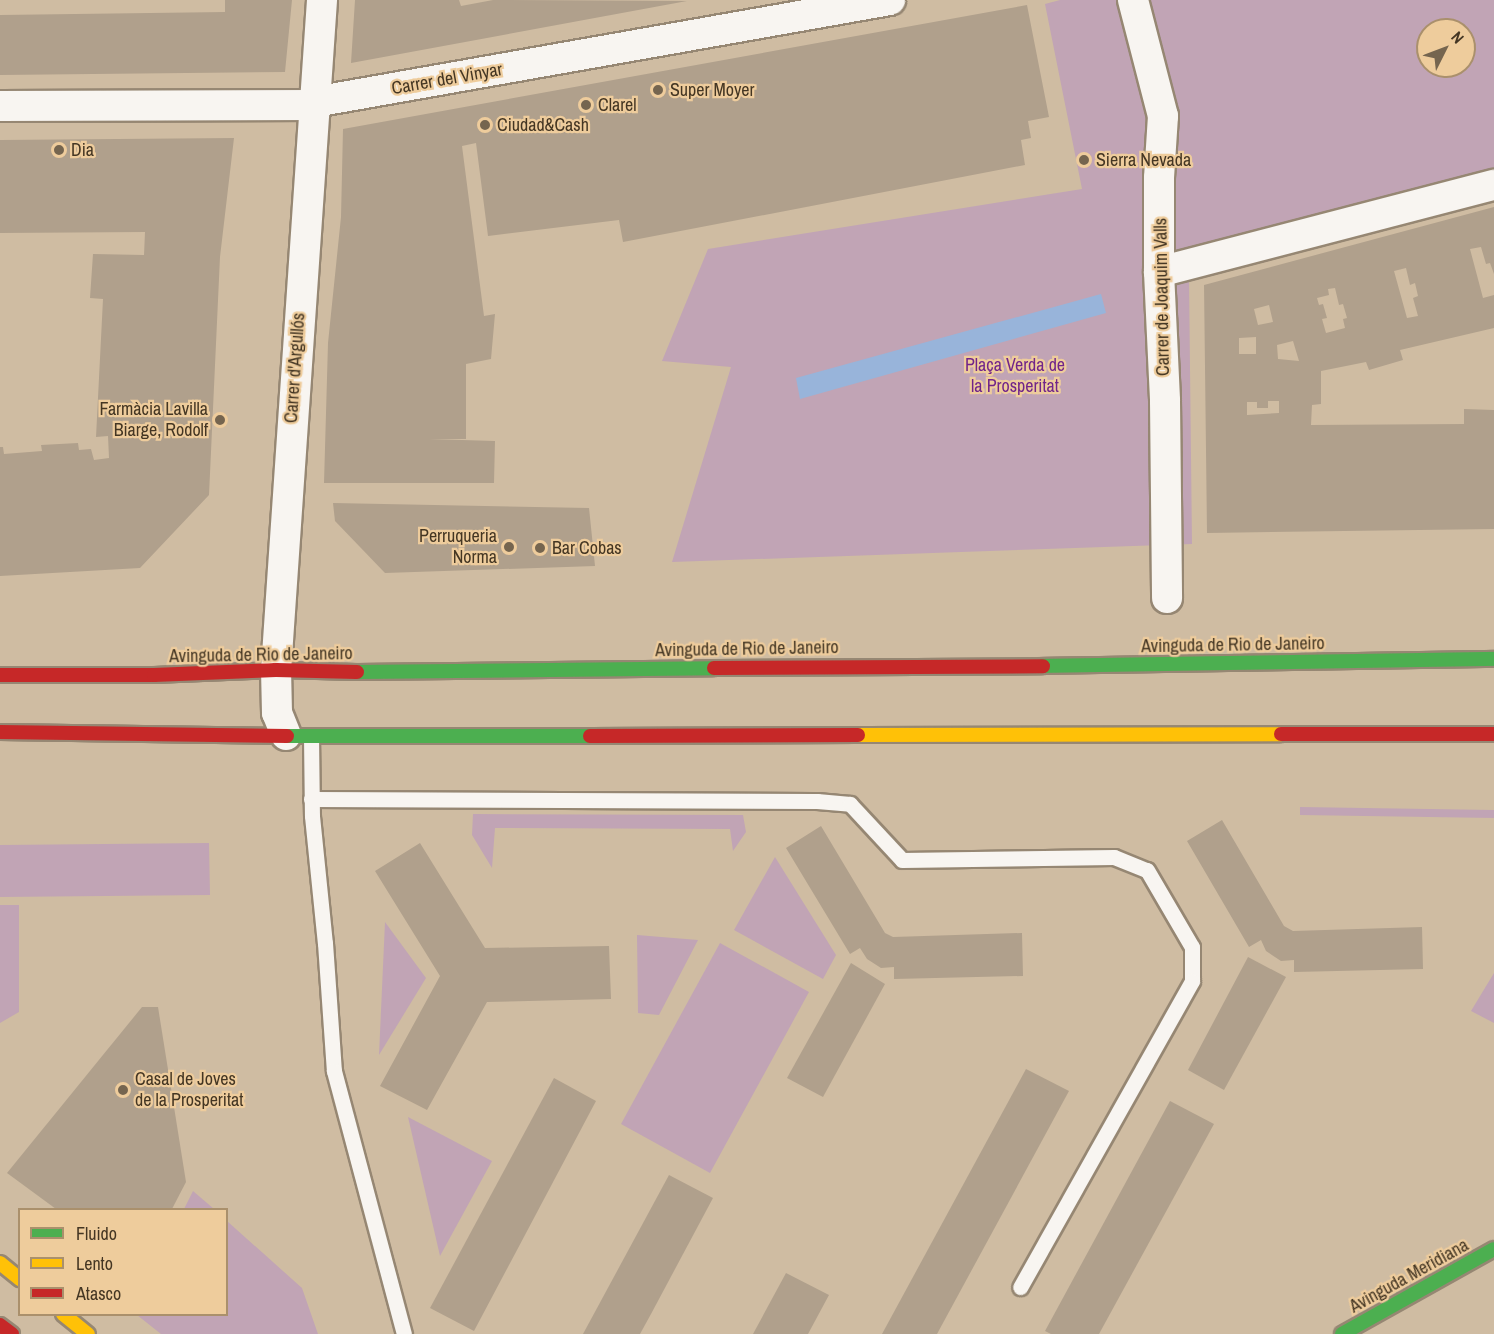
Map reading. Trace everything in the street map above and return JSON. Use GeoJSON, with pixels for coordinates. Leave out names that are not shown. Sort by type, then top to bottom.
{"type":"FeatureCollection","features":[{"type":"Feature","properties":{"kind":"main road","name":"Avinguda de Rio de Janeiro"},"geometry":{"type":"LineString","coordinates":[[0,675],[154,675],[276,670],[392,673],[1494,659]]}},
{"type":"Feature","properties":{"kind":"main road"},"geometry":{"type":"LineString","coordinates":[[0,732],[299,736],[1494,734]]}},
{"type":"Feature","properties":{"kind":"main road","name":"Avinguda Meridiana"},"geometry":{"type":"LineString","coordinates":[[1342,1334],[1494,1249]]}},
{"type":"Feature","properties":{"kind":"main road"},"geometry":{"type":"LineString","coordinates":[[0,1263],[18,1277]]}},
{"type":"Feature","properties":{"kind":"main road"},"geometry":{"type":"LineString","coordinates":[[66,1316],[88,1334]]}},
{"type":"Feature","properties":{"kind":"main road"},"geometry":{"type":"LineString","coordinates":[[0,1325],[12,1334]]}},
{"type":"Feature","properties":{"kind":"street","name":"Carrer d'Argullós"},"geometry":{"type":"LineString","coordinates":[[299,736],[277,713],[276,670],[322,0]]}},
{"type":"Feature","properties":{"kind":"street","name":"Carrer del Vinyar"},"geometry":{"type":"LineString","coordinates":[[0,106],[313,105],[320,101],[890,0]]}},
{"type":"Feature","properties":{"kind":"street","name":"Carrer de Joaquim Valls"},"geometry":{"type":"LineString","coordinates":[[1134,0],[1163,116],[1159,178],[1159,272],[1165,401],[1167,598]]}},
{"type":"Feature","properties":{"kind":"street"},"geometry":{"type":"LineString","coordinates":[[1159,272],[1494,185]]}},
{"type":"Feature","properties":{"kind":"lane"},"geometry":{"type":"LineString","coordinates":[[299,736],[311,799],[334,1071],[404,1334]]}},
{"type":"Feature","properties":{"kind":"lane"},"geometry":{"type":"LineString","coordinates":[[311,799],[817,801],[850,804],[902,860],[1114,856],[1147,870],[1192,947],[1192,981],[1020,1287]]}},
{"type":"Feature","properties":{"kind":"green space","name":"Plaça Verda de la Prosperitat"},"geometry":{"type":"Polygon","coordinates":[[[1060,0],[1494,0],[1494,196],[1189,279],[1192,544],[672,562],[731,367],[662,361],[708,249],[1082,189],[1045,4],[1060,0]]]}},
{"type":"Feature","properties":{"kind":"green space"},"geometry":{"type":"Polygon","coordinates":[[[1300,807],[1494,810],[1494,818],[1300,815],[1300,807]]]}},
{"type":"Feature","properties":{"kind":"green space"},"geometry":{"type":"Polygon","coordinates":[[[473,814],[743,815],[746,832],[733,851],[730,829],[495,828],[492,868],[472,835],[473,814]]]}},
{"type":"Feature","properties":{"kind":"green space"},"geometry":{"type":"Polygon","coordinates":[[[209,843],[210,895],[0,897],[0,845],[209,843]]]}},
{"type":"Feature","properties":{"kind":"green space"},"geometry":{"type":"Polygon","coordinates":[[[775,857],[836,955],[823,979],[734,930],[775,857]]]}},
{"type":"Feature","properties":{"kind":"green space"},"geometry":{"type":"Polygon","coordinates":[[[0,905],[19,905],[19,1012],[0,1023],[0,905]]]}},
{"type":"Feature","properties":{"kind":"green space"},"geometry":{"type":"Polygon","coordinates":[[[385,922],[426,978],[379,1055],[385,922]]]}},
{"type":"Feature","properties":{"kind":"green space"},"geometry":{"type":"Polygon","coordinates":[[[637,935],[698,940],[659,1015],[638,1013],[637,935]]]}},
{"type":"Feature","properties":{"kind":"green space"},"geometry":{"type":"Polygon","coordinates":[[[720,943],[809,992],[710,1173],[621,1124],[720,943]]]}},
{"type":"Feature","properties":{"kind":"green space"},"geometry":{"type":"Polygon","coordinates":[[[1494,973],[1494,1023],[1471,1011],[1494,973]]]}},
{"type":"Feature","properties":{"kind":"green space"},"geometry":{"type":"Polygon","coordinates":[[[408,1117],[492,1161],[440,1256],[408,1117]]]}},
{"type":"Feature","properties":{"kind":"green space"},"geometry":{"type":"Polygon","coordinates":[[[193,1191],[213,1208],[184,1208],[193,1191]]]}},
{"type":"Feature","properties":{"kind":"green space"},"geometry":{"type":"Polygon","coordinates":[[[228,1222],[302,1288],[318,1334],[161,1334],[138,1316],[228,1316],[228,1222]]]}},
{"type":"Feature","properties":{"kind":"water"},"geometry":{"type":"Polygon","coordinates":[[[1101,294],[1106,313],[800,399],[796,378],[1101,294]]]}},
{"type":"Feature","properties":{"kind":"building"},"geometry":{"type":"Polygon","coordinates":[[[225,0],[292,0],[285,72],[0,75],[0,15],[225,12],[225,0]]]}},
{"type":"Feature","properties":{"kind":"building"},"geometry":{"type":"Polygon","coordinates":[[[355,0],[459,0],[461,6],[493,0],[687,1],[351,63],[355,0]]]}},
{"type":"Feature","properties":{"kind":"building"},"geometry":{"type":"Polygon","coordinates":[[[1027,5],[1049,117],[1028,121],[1031,138],[1021,140],[1025,165],[623,242],[619,220],[488,236],[476,143],[462,146],[484,316],[495,314],[491,359],[466,364],[466,439],[429,439],[495,441],[494,483],[324,483],[328,343],[341,217],[343,129],[1027,5]]]}},
{"type":"Feature","properties":{"kind":"building"},"geometry":{"type":"Polygon","coordinates":[[[234,138],[220,257],[209,495],[140,568],[0,576],[0,447],[3,447],[4,454],[42,451],[41,445],[78,443],[79,450],[91,449],[94,460],[109,458],[108,436],[96,437],[103,299],[90,298],[93,254],[144,255],[145,232],[0,233],[0,140],[234,138]]]}},
{"type":"Feature","properties":{"kind":"building"},"geometry":{"type":"Polygon","coordinates":[[[1494,207],[1494,274],[1490,263],[1486,264],[1481,247],[1470,249],[1483,298],[1494,295],[1494,328],[1400,350],[1403,360],[1369,370],[1366,362],[1321,371],[1321,404],[1312,405],[1311,425],[1464,424],[1464,409],[1494,410],[1494,529],[1207,533],[1204,285],[1494,207]],[[1406,268],[1394,271],[1407,318],[1418,316],[1413,298],[1418,296],[1415,283],[1410,285],[1406,268]],[[1335,288],[1328,289],[1329,295],[1317,298],[1319,305],[1323,304],[1327,318],[1322,319],[1326,333],[1345,328],[1343,319],[1347,318],[1343,304],[1339,305],[1335,288]],[[1269,305],[1254,309],[1258,325],[1273,322],[1269,305]],[[1256,337],[1239,338],[1239,354],[1256,354],[1256,337]],[[1293,341],[1277,345],[1278,359],[1299,361],[1293,341]],[[1268,401],[1268,408],[1257,408],[1257,402],[1247,402],[1247,415],[1279,413],[1279,401],[1268,401]]]}},
{"type":"Feature","properties":{"kind":"building"},"geometry":{"type":"Polygon","coordinates":[[[333,503],[589,508],[595,566],[385,573],[335,521],[333,503]]]}},
{"type":"Feature","properties":{"kind":"building"},"geometry":{"type":"Polygon","coordinates":[[[1222,820],[1284,926],[1293,931],[1422,927],[1423,969],[1294,972],[1294,960],[1281,961],[1266,951],[1261,940],[1249,947],[1187,841],[1222,820]]]}},
{"type":"Feature","properties":{"kind":"building"},"geometry":{"type":"Polygon","coordinates":[[[821,826],[885,933],[893,937],[1022,933],[1023,976],[894,979],[894,967],[881,968],[867,959],[860,948],[850,954],[786,848],[821,826]]]}},
{"type":"Feature","properties":{"kind":"building"},"geometry":{"type":"Polygon","coordinates":[[[420,843],[485,948],[609,946],[611,999],[487,1002],[427,1110],[380,1086],[440,976],[375,871],[420,843]]]}},
{"type":"Feature","properties":{"kind":"building"},"geometry":{"type":"Polygon","coordinates":[[[1248,957],[1286,977],[1224,1090],[1188,1070],[1248,957]]]}},
{"type":"Feature","properties":{"kind":"building"},"geometry":{"type":"Polygon","coordinates":[[[851,963],[885,984],[823,1097],[787,1078],[851,963]]]}},
{"type":"Feature","properties":{"kind":"building","name":"Casal de Joves de la Prosperitat"},"geometry":{"type":"Polygon","coordinates":[[[142,1007],[158,1007],[186,1182],[173,1208],[55,1208],[7,1173],[142,1007]]]}},
{"type":"Feature","properties":{"kind":"building"},"geometry":{"type":"Polygon","coordinates":[[[1026,1069],[1069,1091],[937,1334],[882,1334],[1026,1069]]]}},
{"type":"Feature","properties":{"kind":"building"},"geometry":{"type":"Polygon","coordinates":[[[554,1078],[596,1101],[474,1331],[430,1308],[554,1078]]]}},
{"type":"Feature","properties":{"kind":"building"},"geometry":{"type":"Polygon","coordinates":[[[1170,1101],[1214,1124],[1099,1334],[1051,1334],[1045,1331],[1170,1101]]]}},
{"type":"Feature","properties":{"kind":"building"},"geometry":{"type":"Polygon","coordinates":[[[669,1175],[713,1198],[651,1314],[640,1334],[583,1334],[669,1175]]]}},
{"type":"Feature","properties":{"kind":"building"},"geometry":{"type":"Polygon","coordinates":[[[786,1273],[829,1295],[808,1334],[753,1334],[786,1273]]]}},
{"type":"Feature","properties":{"kind":"traffic: fast"},"geometry":{"type":"LineString","coordinates":[[1043,666],[1494,659]]}},
{"type":"Feature","properties":{"kind":"traffic: fast"},"geometry":{"type":"LineString","coordinates":[[357,672],[714,668]]}},
{"type":"Feature","properties":{"kind":"traffic: fast"},"geometry":{"type":"LineString","coordinates":[[287,736],[590,736]]}},
{"type":"Feature","properties":{"kind":"traffic: fast"},"geometry":{"type":"LineString","coordinates":[[1342,1334],[1494,1249]]}},
{"type":"Feature","properties":{"kind":"traffic: slow"},"geometry":{"type":"LineString","coordinates":[[858,735],[1281,734]]}},
{"type":"Feature","properties":{"kind":"traffic: slow"},"geometry":{"type":"LineString","coordinates":[[0,1263],[18,1277]]}},
{"type":"Feature","properties":{"kind":"traffic: slow"},"geometry":{"type":"LineString","coordinates":[[66,1316],[88,1334]]}},
{"type":"Feature","properties":{"kind":"traffic: jam"},"geometry":{"type":"LineString","coordinates":[[714,668],[1043,666]]}},
{"type":"Feature","properties":{"kind":"traffic: jam"},"geometry":{"type":"LineString","coordinates":[[0,675],[154,675],[276,670],[357,672]]}},
{"type":"Feature","properties":{"kind":"traffic: jam"},"geometry":{"type":"LineString","coordinates":[[0,732],[287,736]]}},
{"type":"Feature","properties":{"kind":"traffic: jam"},"geometry":{"type":"LineString","coordinates":[[1281,734],[1494,734]]}},
{"type":"Feature","properties":{"kind":"traffic: jam"},"geometry":{"type":"LineString","coordinates":[[590,736],[858,735]]}},
{"type":"Feature","properties":{"kind":"traffic: jam"},"geometry":{"type":"LineString","coordinates":[[0,1325],[12,1334]]}},
{"type":"Feature","properties":{"kind":"place","name":"Super Moyer"},"geometry":{"type":"Point","coordinates":[658,90]}},
{"type":"Feature","properties":{"kind":"place","name":"Clarel"},"geometry":{"type":"Point","coordinates":[586,105]}},
{"type":"Feature","properties":{"kind":"place","name":"Ciudad&Cash"},"geometry":{"type":"Point","coordinates":[485,125]}},
{"type":"Feature","properties":{"kind":"place","name":"Dia"},"geometry":{"type":"Point","coordinates":[59,150]}},
{"type":"Feature","properties":{"kind":"place","name":"Sierra Nevada"},"geometry":{"type":"Point","coordinates":[1084,160]}},
{"type":"Feature","properties":{"kind":"place","name":"Farmàcia Lavilla Biarge, Rodolf"},"geometry":{"type":"Point","coordinates":[220,420]}},
{"type":"Feature","properties":{"kind":"place","name":"Perruqueria Norma"},"geometry":{"type":"Point","coordinates":[509,547]}},
{"type":"Feature","properties":{"kind":"place","name":"Bar Cobas"},"geometry":{"type":"Point","coordinates":[540,548]}},
{"type":"Feature","properties":{"kind":"place","name":"Casal de Joves de la Prosperitat"},"geometry":{"type":"Point","coordinates":[123,1090]}}]}
